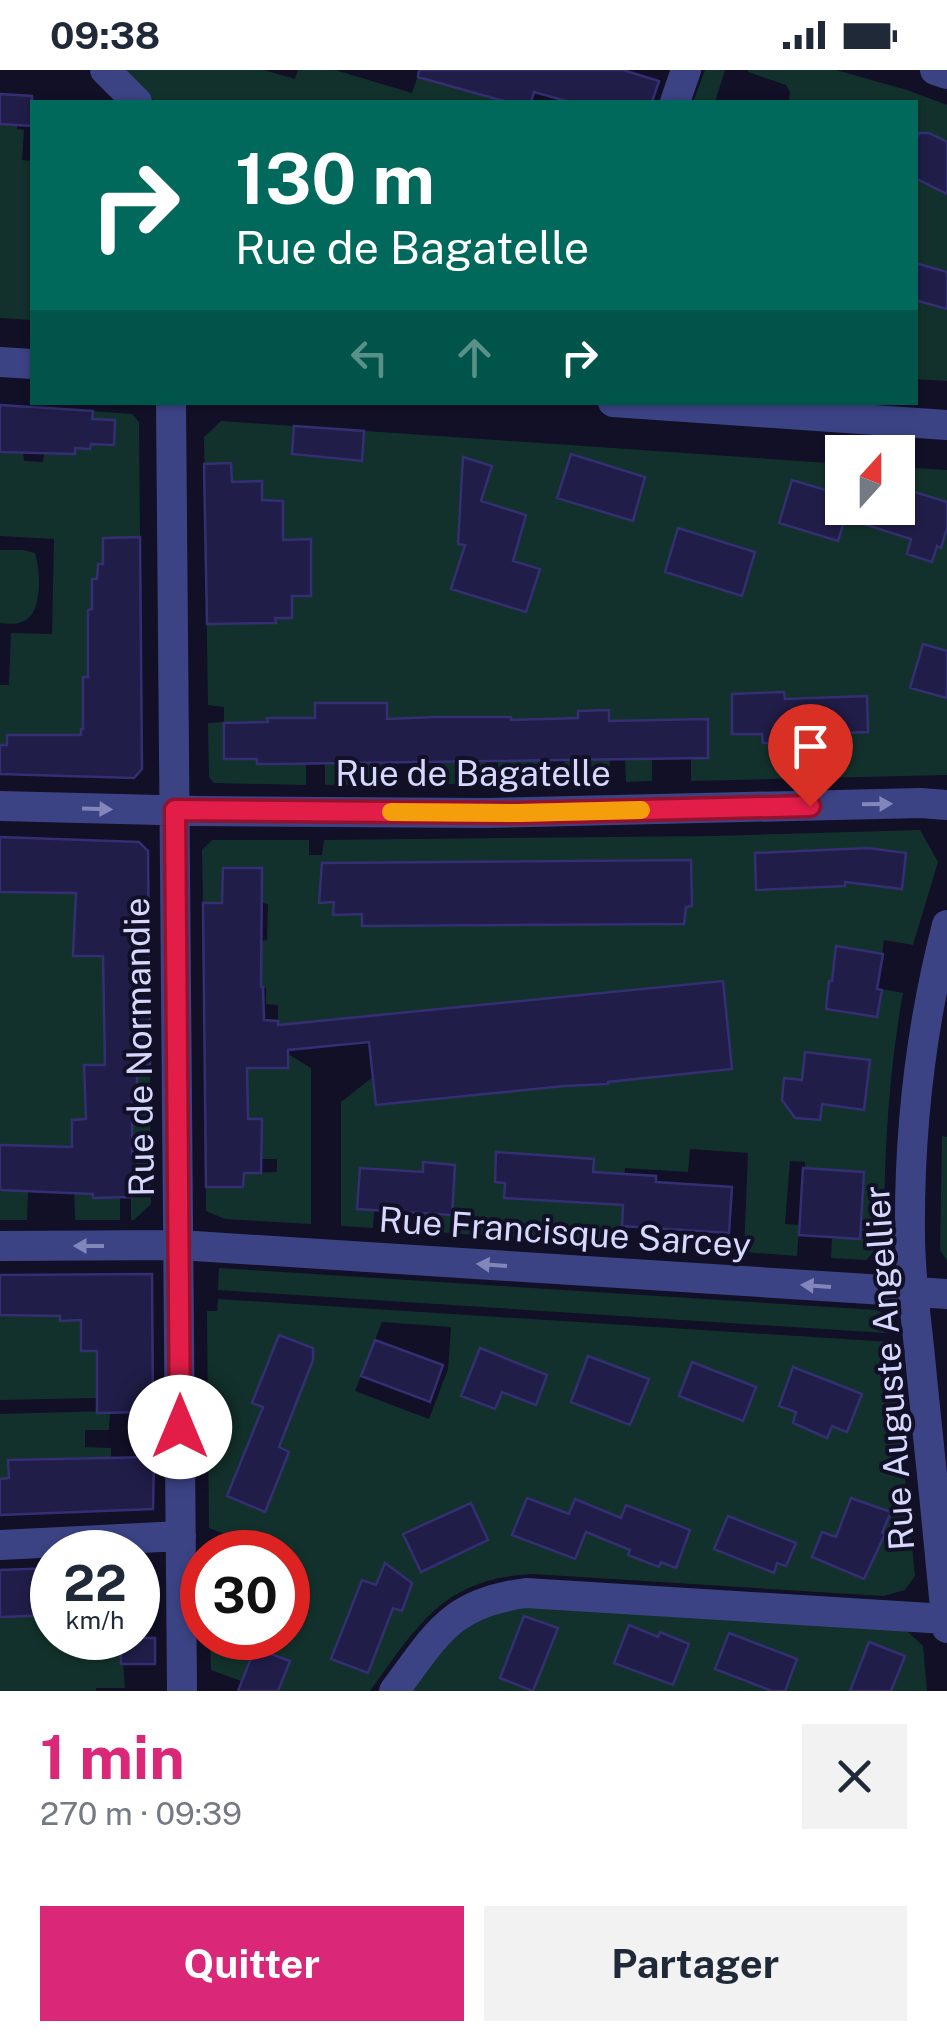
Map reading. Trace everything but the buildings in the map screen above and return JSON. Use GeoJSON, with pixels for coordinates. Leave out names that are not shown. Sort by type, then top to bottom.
{"type":"FeatureCollection","features":[{"type":"Feature","properties":{"kind":"street"},"geometry":{"type":"LineString","coordinates":[[105,70],[135,100]]}},
{"type":"Feature","properties":{"kind":"street"},"geometry":{"type":"LineString","coordinates":[[677,100],[686,70]]}},
{"type":"Feature","properties":{"kind":"street"},"geometry":{"type":"LineString","coordinates":[[935,70],[947,74]]}},
{"type":"Feature","properties":{"kind":"street"},"geometry":{"type":"LineString","coordinates":[[0,362],[30,364]]}},
{"type":"Feature","properties":{"kind":"street","name":"Rue de Normandie"},"geometry":{"type":"LineString","coordinates":[[171,405],[181,1530]]}},
{"type":"Feature","properties":{"kind":"street"},"geometry":{"type":"LineString","coordinates":[[657,405],[947,425]]}},
{"type":"Feature","properties":{"kind":"street","name":"Rue de Bagatelle"},"geometry":{"type":"LineString","coordinates":[[0,806],[485,813],[947,805]]}},
{"type":"Feature","properties":{"kind":"street","name":"Rue Auguste Angellier"},"geometry":{"type":"LineString","coordinates":[[947,926],[918,1082],[910,1237],[947,1628]]}},
{"type":"Feature","properties":{"kind":"street","name":"Rue Francisque Sarcey"},"geometry":{"type":"LineString","coordinates":[[0,1246],[179,1245],[947,1294]]}},
{"type":"Feature","properties":{"kind":"street"},"geometry":{"type":"LineString","coordinates":[[0,1545],[180,1536]]}},
{"type":"Feature","properties":{"kind":"street"},"geometry":{"type":"LineString","coordinates":[[394,1691],[452,1619],[469,1607],[526,1593],[946,1619]]}},
{"type":"Feature","properties":{"kind":"street","name":"Rue de Normandie"},"geometry":{"type":"LineString","coordinates":[[182,1660],[182,1691]]}},
{"type":"Feature","properties":{"kind":"green space"},"geometry":{"type":"Polygon","coordinates":[[[125,70],[264,70],[295,79],[298,70],[335,70],[412,93],[420,70],[452,87],[500,100],[153,100],[125,70]]]}},
{"type":"Feature","properties":{"kind":"green space"},"geometry":{"type":"Polygon","coordinates":[[[705,70],[725,70],[716,100],[694,100],[705,70]]]}},
{"type":"Feature","properties":{"kind":"green space"},"geometry":{"type":"Polygon","coordinates":[[[836,70],[947,105],[947,381],[918,379],[918,100],[789,100],[786,85],[748,72],[836,70]]]}},
{"type":"Feature","properties":{"kind":"green space"},"geometry":{"type":"Polygon","coordinates":[[[0,124],[17,125],[17,129],[24,130],[22,160],[30,161],[30,320],[0,318],[0,124]]]}},
{"type":"Feature","properties":{"kind":"green space"},"geometry":{"type":"Polygon","coordinates":[[[93,411],[132,414],[139,422],[140,537],[103,538],[103,564],[98,565],[97,579],[92,579],[92,609],[88,610],[119,730],[81,729],[79,776],[49,735],[8,735],[7,745],[0,745],[0,685],[9,685],[11,633],[52,634],[54,539],[0,536],[0,452],[23,453],[24,461],[43,462],[45,446],[59,453],[74,454],[75,448],[90,449],[91,444],[114,445],[115,420],[92,419],[93,411]]]}},
{"type":"Feature","properties":{"kind":"green space"},"geometry":{"type":"Polygon","coordinates":[[[221,421],[825,463],[825,525],[915,525],[915,468],[947,470],[947,775],[691,781],[691,758],[652,759],[652,781],[626,782],[625,759],[610,759],[609,782],[565,782],[564,760],[551,760],[550,783],[498,783],[498,761],[486,761],[485,784],[442,784],[441,762],[387,762],[387,784],[325,785],[325,764],[306,764],[306,785],[214,783],[209,777],[208,723],[224,722],[224,707],[208,705],[204,437],[221,421]]]}},
{"type":"Feature","properties":{"kind":"green space"},"geometry":{"type":"Polygon","coordinates":[[[0,550],[35,553],[38,598],[31,615],[20,623],[0,623],[0,550]]]}},
{"type":"Feature","properties":{"kind":"green space"},"geometry":{"type":"Polygon","coordinates":[[[920,830],[938,862],[913,945],[884,940],[877,988],[903,993],[888,1117],[884,1241],[866,1260],[831,1258],[832,1238],[860,1239],[805,1168],[805,1162],[790,1161],[785,1224],[799,1225],[797,1256],[744,1252],[748,1153],[690,1149],[688,1172],[625,1168],[622,1225],[628,1226],[627,1245],[419,1231],[420,1213],[452,1214],[455,1165],[424,1162],[423,1175],[361,1168],[357,1209],[374,1210],[373,1228],[341,1226],[341,1102],[373,1077],[723,981],[313,1023],[316,1047],[278,1042],[278,1005],[266,1004],[266,988],[261,987],[261,941],[267,940],[268,904],[263,903],[262,868],[223,868],[222,903],[203,903],[202,850],[212,840],[309,840],[309,855],[322,855],[324,840],[920,830]]]}},
{"type":"Feature","properties":{"kind":"green space"},"geometry":{"type":"Polygon","coordinates":[[[76,884],[103,926],[106,1065],[84,1066],[86,1119],[132,1119],[137,1065],[150,1064],[151,1204],[134,1220],[131,1180],[139,1180],[138,1156],[92,1139],[93,1197],[120,1197],[120,1220],[75,1220],[73,1147],[0,1145],[0,892],[76,884]]]}},
{"type":"Feature","properties":{"kind":"green space"},"geometry":{"type":"Polygon","coordinates":[[[288,1054],[311,1068],[311,1224],[225,1219],[206,1211],[206,1187],[243,1187],[244,1173],[277,1172],[277,1159],[246,1159],[261,1119],[248,1119],[247,1068],[288,1068],[288,1054]]]}},
{"type":"Feature","properties":{"kind":"green space"},"geometry":{"type":"Polygon","coordinates":[[[942,1136],[947,1137],[947,1261],[940,1250],[942,1136]]]}},
{"type":"Feature","properties":{"kind":"green space"},"geometry":{"type":"Polygon","coordinates":[[[0,1190],[28,1191],[27,1220],[0,1220],[0,1190]]]}},
{"type":"Feature","properties":{"kind":"green space"},"geometry":{"type":"Polygon","coordinates":[[[219,1268],[877,1310],[892,1318],[901,1334],[218,1290],[219,1268]]]}},
{"type":"Feature","properties":{"kind":"green space"},"geometry":{"type":"Polygon","coordinates":[[[218,1299],[891,1342],[915,1576],[905,1590],[883,1596],[533,1574],[502,1577],[455,1595],[436,1609],[403,1645],[370,1691],[238,1691],[241,1681],[211,1670],[211,1660],[310,1660],[310,1530],[209,1528],[207,1311],[217,1311],[218,1299]],[[382,1322],[355,1391],[429,1419],[448,1369],[451,1327],[382,1322]]]}},
{"type":"Feature","properties":{"kind":"green space"},"geometry":{"type":"Polygon","coordinates":[[[0,1315],[59,1316],[61,1321],[81,1316],[81,1351],[112,1351],[97,1380],[97,1398],[0,1400],[0,1315]]]}},
{"type":"Feature","properties":{"kind":"green space"},"geometry":{"type":"Polygon","coordinates":[[[110,1411],[109,1430],[85,1430],[85,1447],[111,1448],[111,1473],[42,1459],[9,1460],[9,1478],[0,1479],[0,1414],[110,1411]]]}},
{"type":"Feature","properties":{"kind":"green space"},"geometry":{"type":"Polygon","coordinates":[[[533,1605],[906,1630],[923,1646],[927,1691],[410,1691],[446,1642],[485,1616],[533,1605]]]}},
{"type":"Feature","properties":{"kind":"green space"},"geometry":{"type":"Polygon","coordinates":[[[0,1608],[30,1609],[30,1660],[123,1660],[125,1688],[0,1691],[0,1608]]]}},
{"type":"Feature","properties":{"kind":"slow traffic"},"geometry":{"type":"LineString","coordinates":[[391,812],[641,810]]}},
{"type":"Feature","properties":{"kind":"route"},"geometry":{"type":"LineString","coordinates":[[180,1427],[175,810],[518,813],[810,806]]}}]}
